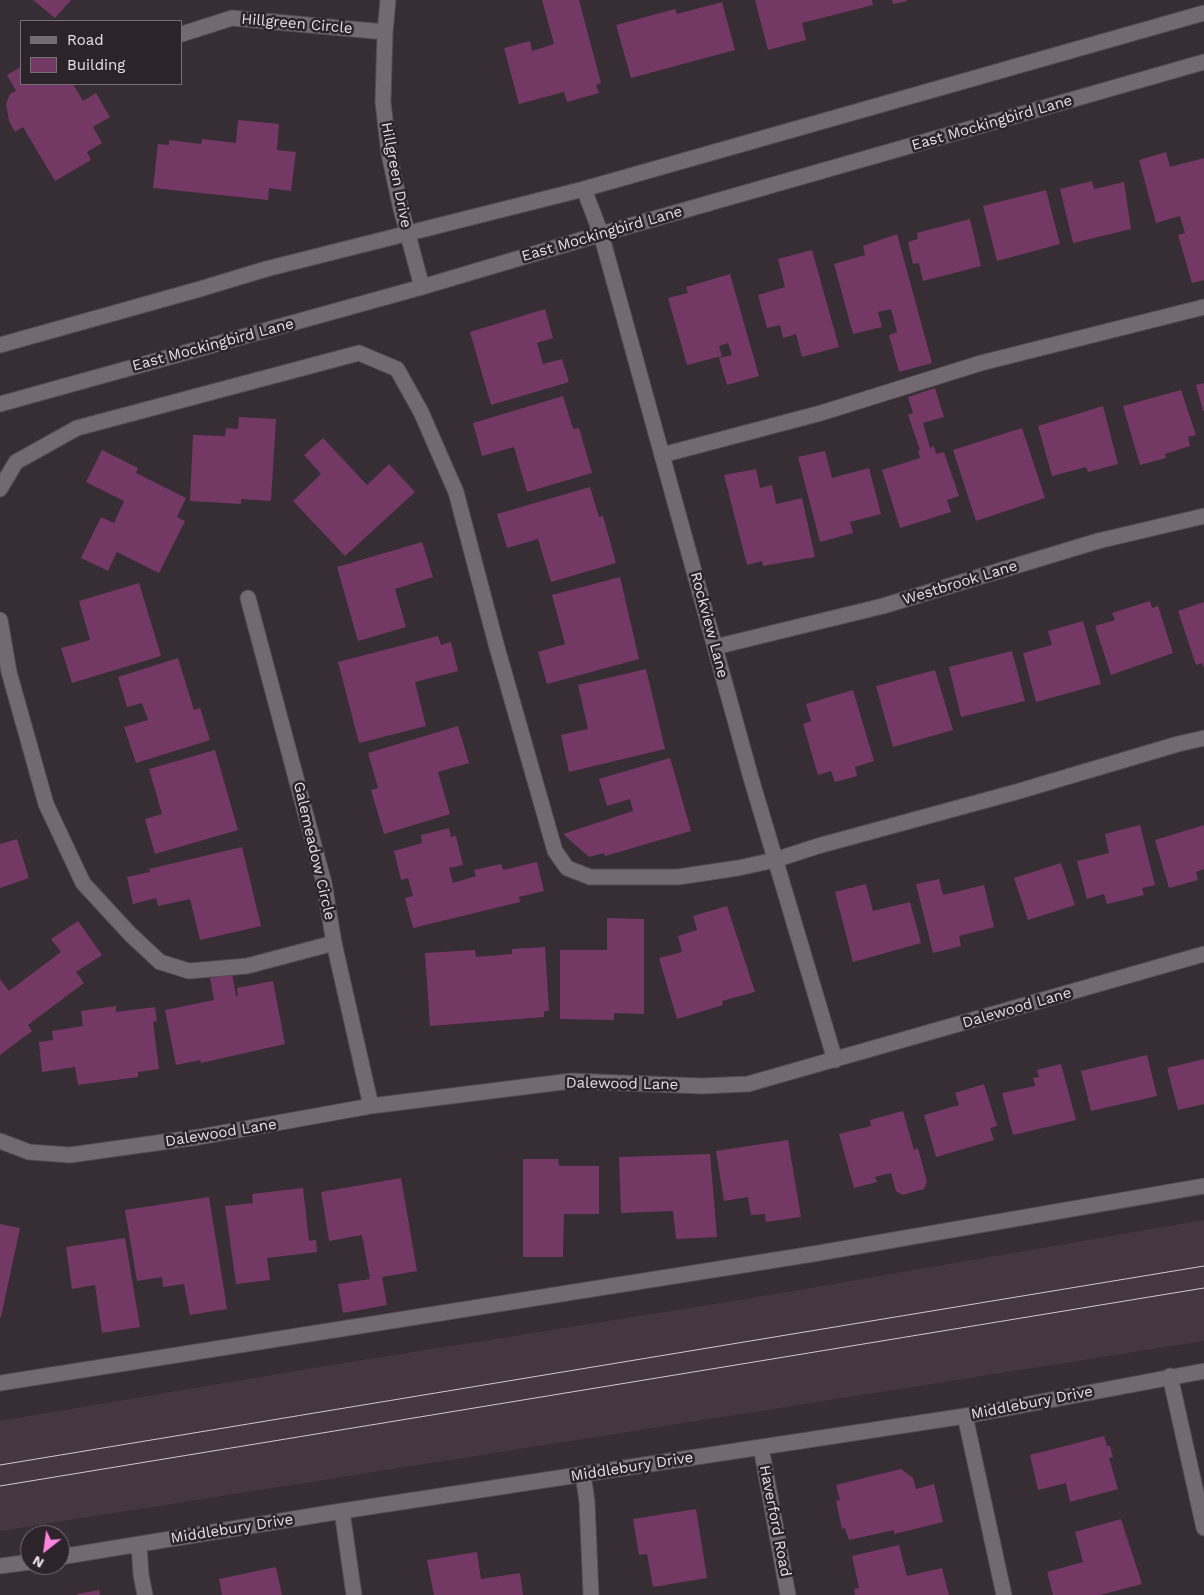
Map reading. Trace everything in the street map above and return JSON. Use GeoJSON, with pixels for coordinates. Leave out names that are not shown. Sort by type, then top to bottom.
{"type":"FeatureCollection","features":[{"type":"Feature","properties":{"kind":"street","name":"Hillgreen Drive"},"geometry":{"type":"LineString","coordinates":[[388,0],[383,102],[389,154],[422,288]]}},
{"type":"Feature","properties":{"kind":"street"},"geometry":{"type":"LineString","coordinates":[[0,345],[266,269],[584,189],[1204,13]]}},
{"type":"Feature","properties":{"kind":"street","name":"Hillgreen Circle"},"geometry":{"type":"LineString","coordinates":[[182,34],[232,18],[385,32]]}},
{"type":"Feature","properties":{"kind":"street","name":"East Mockingbird Lane"},"geometry":{"type":"LineString","coordinates":[[0,404],[422,288],[601,234],[1204,62]]}},
{"type":"Feature","properties":{"kind":"street","name":"Rockview Lane"},"geometry":{"type":"LineString","coordinates":[[584,189],[601,234],[751,778],[835,1060]]}},
{"type":"Feature","properties":{"kind":"street"},"geometry":{"type":"LineString","coordinates":[[662,455],[821,413],[981,363],[1204,307]]}},
{"type":"Feature","properties":{"kind":"street"},"geometry":{"type":"LineString","coordinates":[[0,488],[16,462],[77,428],[359,352],[397,369],[421,412],[456,492],[496,644],[555,851],[567,868],[590,877],[678,877],[776,860],[818,846],[1204,738]]}},
{"type":"Feature","properties":{"kind":"street","name":"Westbrook Lane"},"geometry":{"type":"LineString","coordinates":[[715,647],[883,606],[1098,541],[1204,516]]}},
{"type":"Feature","properties":{"kind":"street","name":"Galemeadow Circle"},"geometry":{"type":"LineString","coordinates":[[248,598],[324,883],[334,943],[370,1106]]}},
{"type":"Feature","properties":{"kind":"street"},"geometry":{"type":"LineString","coordinates":[[0,620],[9,672],[46,804],[82,883],[130,934],[160,962],[189,971],[247,966],[334,943]]}},
{"type":"Feature","properties":{"kind":"street","name":"Dalewood Lane"},"geometry":{"type":"LineString","coordinates":[[0,1141],[29,1152],[70,1155],[199,1138],[370,1106],[570,1081],[702,1086],[748,1084],[1204,954]]}},
{"type":"Feature","properties":{"kind":"street"},"geometry":{"type":"LineString","coordinates":[[0,1384],[803,1255],[1204,1186]]}},
{"type":"Feature","properties":{"kind":"street","name":"Middlebury Drive"},"geometry":{"type":"LineString","coordinates":[[70,1555],[342,1511],[966,1416],[1204,1371]]}},
{"type":"Feature","properties":{"kind":"street"},"geometry":{"type":"LineString","coordinates":[[1170,1376],[1204,1528]]}},
{"type":"Feature","properties":{"kind":"street"},"geometry":{"type":"LineString","coordinates":[[966,1416],[1004,1595]]}},
{"type":"Feature","properties":{"kind":"street","name":"Haverford Road"},"geometry":{"type":"LineString","coordinates":[[761,1448],[788,1595]]}},
{"type":"Feature","properties":{"kind":"street"},"geometry":{"type":"LineString","coordinates":[[583,1474],[587,1502],[591,1595]]}},
{"type":"Feature","properties":{"kind":"street"},"geometry":{"type":"LineString","coordinates":[[342,1511],[354,1595]]}},
{"type":"Feature","properties":{"kind":"street"},"geometry":{"type":"LineString","coordinates":[[139,1545],[141,1575],[145,1595]]}},
{"type":"Feature","properties":{"kind":"street"},"geometry":{"type":"LineString","coordinates":[[0,1566],[20,1563]]}},
{"type":"Feature","properties":{"kind":"shaded area"},"geometry":{"type":"Polygon","coordinates":[[[1204,1220],[1204,1341],[38,1525],[20,1525],[20,1528],[0,1531],[0,1421],[319,1367],[746,1299],[1204,1220]]]}},
{"type":"Feature","properties":{"kind":"building"},"geometry":{"type":"Polygon","coordinates":[[[33,0],[71,0],[55,18],[33,0]]]}},
{"type":"Feature","properties":{"kind":"building"},"geometry":{"type":"Polygon","coordinates":[[[542,0],[579,0],[601,83],[596,85],[599,93],[567,102],[564,92],[519,104],[504,48],[530,41],[532,51],[554,44],[542,0]]]}},
{"type":"Feature","properties":{"kind":"building"},"geometry":{"type":"Polygon","coordinates":[[[755,0],[872,0],[873,5],[802,23],[806,40],[768,50],[755,0]]]}},
{"type":"Feature","properties":{"kind":"building"},"geometry":{"type":"Polygon","coordinates":[[[892,0],[907,0],[907,1],[893,4],[892,0]]]}},
{"type":"Feature","properties":{"kind":"building"},"geometry":{"type":"Polygon","coordinates":[[[722,2],[735,50],[631,78],[616,25],[675,9],[677,14],[722,2]]]}},
{"type":"Feature","properties":{"kind":"building"},"geometry":{"type":"Polygon","coordinates":[[[20,68],[20,85],[74,85],[83,101],[96,93],[110,117],[93,127],[102,143],[87,152],[91,160],[55,181],[23,127],[15,132],[9,121],[6,104],[10,94],[16,91],[7,75],[20,68]]]}},
{"type":"Feature","properties":{"kind":"building"},"geometry":{"type":"Polygon","coordinates":[[[238,120],[279,124],[277,150],[296,152],[291,191],[269,188],[268,200],[153,188],[158,144],[169,145],[169,140],[201,144],[202,139],[236,143],[238,120]]]}},
{"type":"Feature","properties":{"kind":"building"},"geometry":{"type":"Polygon","coordinates":[[[1166,152],[1170,167],[1204,158],[1204,280],[1192,283],[1178,235],[1185,233],[1180,216],[1156,223],[1139,160],[1166,152]]]}},
{"type":"Feature","properties":{"kind":"building"},"geometry":{"type":"Polygon","coordinates":[[[1092,181],[1094,189],[1124,182],[1131,229],[1073,243],[1060,189],[1092,181]]]}},
{"type":"Feature","properties":{"kind":"building"},"geometry":{"type":"Polygon","coordinates":[[[1046,190],[1060,244],[997,261],[983,206],[1046,190]]]}},
{"type":"Feature","properties":{"kind":"building"},"geometry":{"type":"Polygon","coordinates":[[[970,219],[981,266],[923,281],[919,263],[913,264],[908,242],[918,239],[917,233],[970,219]]]}},
{"type":"Feature","properties":{"kind":"building"},"geometry":{"type":"Polygon","coordinates":[[[897,234],[932,363],[899,372],[889,335],[897,332],[891,309],[878,312],[882,327],[853,334],[834,264],[865,255],[863,246],[897,234]]]}},
{"type":"Feature","properties":{"kind":"building"},"geometry":{"type":"Polygon","coordinates":[[[812,250],[839,347],[802,357],[796,334],[783,338],[780,325],[767,328],[758,295],[785,287],[778,259],[812,250]]]}},
{"type":"Feature","properties":{"kind":"building"},"geometry":{"type":"Polygon","coordinates":[[[730,274],[759,376],[727,385],[719,358],[732,355],[728,343],[719,346],[722,356],[687,365],[668,298],[688,293],[686,287],[730,274]]]}},
{"type":"Feature","properties":{"kind":"building"},"geometry":{"type":"Polygon","coordinates":[[[545,309],[553,338],[537,343],[543,364],[562,359],[569,382],[491,405],[470,332],[545,309]]]}},
{"type":"Feature","properties":{"kind":"building"},"geometry":{"type":"Polygon","coordinates":[[[1204,383],[1204,411],[1203,411],[1196,385],[1204,383]]]}},
{"type":"Feature","properties":{"kind":"building"},"geometry":{"type":"Polygon","coordinates":[[[935,388],[944,417],[923,423],[930,448],[934,446],[936,454],[944,452],[959,496],[947,500],[951,512],[900,528],[882,470],[920,458],[918,451],[920,450],[908,415],[913,413],[908,397],[935,388]]]}},
{"type":"Feature","properties":{"kind":"building"},"geometry":{"type":"Polygon","coordinates":[[[1181,390],[1196,435],[1188,437],[1190,446],[1165,454],[1166,458],[1140,465],[1123,406],[1181,390]]]}},
{"type":"Feature","properties":{"kind":"building"},"geometry":{"type":"Polygon","coordinates":[[[563,396],[573,429],[579,428],[592,473],[527,492],[514,447],[482,456],[473,423],[563,396]]]}},
{"type":"Feature","properties":{"kind":"building"},"geometry":{"type":"Polygon","coordinates":[[[1103,406],[1118,464],[1088,472],[1086,467],[1052,476],[1038,426],[1103,406]]]}},
{"type":"Feature","properties":{"kind":"building"},"geometry":{"type":"Polygon","coordinates":[[[239,417],[276,419],[271,501],[241,499],[241,504],[190,501],[193,435],[225,436],[226,428],[238,429],[239,417]]]}},
{"type":"Feature","properties":{"kind":"building"},"geometry":{"type":"Polygon","coordinates":[[[1022,428],[1045,498],[976,521],[953,450],[1022,428]]]}},
{"type":"Feature","properties":{"kind":"building"},"geometry":{"type":"Polygon","coordinates":[[[323,438],[367,485],[389,464],[415,492],[345,556],[293,501],[321,474],[304,455],[323,438]]]}},
{"type":"Feature","properties":{"kind":"building"},"geometry":{"type":"Polygon","coordinates":[[[102,450],[138,468],[136,473],[186,498],[177,517],[185,521],[159,573],[117,552],[108,571],[81,558],[101,517],[114,523],[124,501],[86,482],[102,450]]]}},
{"type":"Feature","properties":{"kind":"building"},"geometry":{"type":"Polygon","coordinates":[[[825,451],[832,478],[869,468],[881,514],[850,522],[853,533],[820,542],[798,457],[825,451]]]}},
{"type":"Feature","properties":{"kind":"building"},"geometry":{"type":"Polygon","coordinates":[[[756,469],[760,488],[772,485],[776,504],[802,498],[815,557],[763,566],[762,561],[747,565],[724,475],[756,469]]]}},
{"type":"Feature","properties":{"kind":"building"},"geometry":{"type":"Polygon","coordinates":[[[590,487],[599,517],[603,516],[616,563],[551,582],[538,539],[507,548],[497,514],[590,487]]]}},
{"type":"Feature","properties":{"kind":"building"},"geometry":{"type":"Polygon","coordinates":[[[422,542],[433,577],[395,589],[406,627],[358,641],[337,567],[422,542]]]}},
{"type":"Feature","properties":{"kind":"building"},"geometry":{"type":"Polygon","coordinates":[[[620,577],[639,659],[547,684],[538,652],[565,644],[552,595],[620,577]]]}},
{"type":"Feature","properties":{"kind":"building"},"geometry":{"type":"Polygon","coordinates":[[[139,583],[161,656],[72,683],[61,648],[90,640],[79,601],[139,583]]]}},
{"type":"Feature","properties":{"kind":"building"},"geometry":{"type":"Polygon","coordinates":[[[1150,601],[1152,608],[1158,606],[1173,653],[1111,675],[1095,626],[1115,620],[1112,613],[1150,601]]]}},
{"type":"Feature","properties":{"kind":"building"},"geometry":{"type":"Polygon","coordinates":[[[1204,602],[1204,668],[1202,663],[1196,665],[1178,611],[1204,602]]]}},
{"type":"Feature","properties":{"kind":"building"},"geometry":{"type":"Polygon","coordinates":[[[1083,621],[1101,684],[1036,702],[1023,653],[1052,645],[1048,631],[1083,621]]]}},
{"type":"Feature","properties":{"kind":"building"},"geometry":{"type":"Polygon","coordinates":[[[438,636],[441,645],[451,642],[458,671],[415,682],[426,726],[359,743],[338,662],[438,636]]]}},
{"type":"Feature","properties":{"kind":"building"},"geometry":{"type":"Polygon","coordinates":[[[1012,651],[1025,701],[961,717],[949,667],[1012,651]]]}},
{"type":"Feature","properties":{"kind":"building"},"geometry":{"type":"Polygon","coordinates":[[[178,658],[194,710],[200,708],[210,740],[136,763],[124,727],[148,720],[142,703],[127,707],[118,677],[178,658]]]}},
{"type":"Feature","properties":{"kind":"building"},"geometry":{"type":"Polygon","coordinates":[[[646,669],[665,749],[569,772],[561,735],[588,729],[578,685],[646,669]]]}},
{"type":"Feature","properties":{"kind":"building"},"geometry":{"type":"Polygon","coordinates":[[[935,670],[953,730],[893,747],[876,686],[935,670]]]}},
{"type":"Feature","properties":{"kind":"building"},"geometry":{"type":"Polygon","coordinates":[[[853,690],[874,761],[855,767],[857,776],[835,782],[831,771],[818,775],[803,724],[811,721],[806,704],[853,690]]]}},
{"type":"Feature","properties":{"kind":"building"},"geometry":{"type":"Polygon","coordinates":[[[458,726],[469,763],[438,772],[450,814],[384,834],[371,790],[378,788],[368,753],[458,726]]]}},
{"type":"Feature","properties":{"kind":"building"},"geometry":{"type":"Polygon","coordinates":[[[215,750],[238,830],[155,854],[145,819],[162,814],[149,769],[215,750]]]}},
{"type":"Feature","properties":{"kind":"building"},"geometry":{"type":"Polygon","coordinates":[[[670,758],[691,831],[605,856],[604,853],[589,857],[563,834],[633,811],[630,799],[607,806],[599,779],[670,758]]]}},
{"type":"Feature","properties":{"kind":"building"},"geometry":{"type":"Polygon","coordinates":[[[1140,825],[1155,885],[1142,888],[1144,895],[1107,904],[1104,894],[1087,899],[1077,861],[1109,853],[1105,834],[1140,825]]]}},
{"type":"Feature","properties":{"kind":"building"},"geometry":{"type":"Polygon","coordinates":[[[1204,825],[1204,869],[1196,872],[1198,880],[1169,888],[1155,840],[1204,825]]]}},
{"type":"Feature","properties":{"kind":"building"},"geometry":{"type":"Polygon","coordinates":[[[449,828],[451,837],[456,836],[463,865],[449,868],[453,883],[476,876],[474,870],[501,864],[503,870],[537,862],[544,891],[519,897],[520,902],[413,928],[405,898],[413,896],[408,878],[401,880],[394,851],[422,843],[421,835],[449,828]]]}},
{"type":"Feature","properties":{"kind":"building"},"geometry":{"type":"Polygon","coordinates":[[[17,839],[29,878],[0,888],[0,844],[17,839]]]}},
{"type":"Feature","properties":{"kind":"building"},"geometry":{"type":"Polygon","coordinates":[[[242,847],[261,926],[200,940],[190,899],[158,906],[156,898],[133,904],[127,877],[150,872],[149,869],[242,847]]]}},
{"type":"Feature","properties":{"kind":"building"},"geometry":{"type":"Polygon","coordinates":[[[1061,863],[1075,905],[1028,920],[1014,878],[1061,863]]]}},
{"type":"Feature","properties":{"kind":"building"},"geometry":{"type":"Polygon","coordinates":[[[939,879],[943,895],[984,885],[994,927],[959,936],[961,946],[933,953],[916,884],[939,879]]]}},
{"type":"Feature","properties":{"kind":"building"},"geometry":{"type":"Polygon","coordinates":[[[866,884],[873,911],[910,902],[921,943],[853,962],[835,892],[866,884]]]}},
{"type":"Feature","properties":{"kind":"building"},"geometry":{"type":"Polygon","coordinates":[[[727,906],[755,992],[722,1001],[723,1005],[677,1019],[659,958],[682,952],[678,936],[697,930],[693,916],[727,906]]]}},
{"type":"Feature","properties":{"kind":"building"},"geometry":{"type":"Polygon","coordinates":[[[607,918],[644,919],[644,1014],[614,1013],[614,1020],[560,1019],[560,950],[607,950],[607,918]]]}},
{"type":"Feature","properties":{"kind":"building"},"geometry":{"type":"Polygon","coordinates":[[[78,921],[102,955],[76,972],[84,983],[28,1025],[32,1031],[0,1055],[0,979],[9,991],[61,952],[51,939],[78,921]]]}},
{"type":"Feature","properties":{"kind":"building"},"geometry":{"type":"Polygon","coordinates":[[[545,947],[549,1011],[544,1011],[544,1017],[430,1026],[425,953],[475,950],[476,957],[512,954],[512,949],[545,947]]]}},
{"type":"Feature","properties":{"kind":"building"},"geometry":{"type":"Polygon","coordinates":[[[232,974],[236,996],[238,996],[237,988],[273,981],[285,1044],[201,1063],[200,1060],[176,1065],[165,1010],[214,1000],[210,978],[232,974]]]}},
{"type":"Feature","properties":{"kind":"building"},"geometry":{"type":"Polygon","coordinates":[[[116,1006],[116,1012],[155,1007],[157,1021],[153,1022],[159,1069],[138,1072],[138,1077],[78,1085],[75,1067],[42,1072],[39,1042],[53,1040],[52,1031],[83,1026],[81,1011],[116,1006]]]}},
{"type":"Feature","properties":{"kind":"building"},"geometry":{"type":"Polygon","coordinates":[[[1147,1055],[1157,1096],[1091,1111],[1081,1071],[1147,1055]]]}},
{"type":"Feature","properties":{"kind":"building"},"geometry":{"type":"Polygon","coordinates":[[[1204,1059],[1204,1104],[1178,1110],[1167,1068],[1204,1059]]]}},
{"type":"Feature","properties":{"kind":"building"},"geometry":{"type":"Polygon","coordinates":[[[1061,1064],[1076,1120],[1013,1135],[1002,1093],[1035,1086],[1033,1078],[1039,1077],[1037,1070],[1061,1064]]]}},
{"type":"Feature","properties":{"kind":"building"},"geometry":{"type":"Polygon","coordinates":[[[984,1084],[997,1126],[990,1128],[994,1140],[936,1157],[924,1115],[959,1105],[955,1093],[984,1084]]]}},
{"type":"Feature","properties":{"kind":"building"},"geometry":{"type":"Polygon","coordinates":[[[903,1111],[914,1150],[918,1148],[927,1182],[924,1189],[902,1195],[896,1191],[891,1173],[875,1177],[877,1182],[854,1188],[839,1134],[871,1126],[870,1120],[903,1111]]]}},
{"type":"Feature","properties":{"kind":"building"},"geometry":{"type":"Polygon","coordinates":[[[788,1140],[801,1217],[766,1222],[765,1214],[751,1215],[748,1197],[724,1201],[716,1151],[788,1140]]]}},
{"type":"Feature","properties":{"kind":"building"},"geometry":{"type":"Polygon","coordinates":[[[710,1154],[717,1237],[676,1239],[673,1211],[621,1213],[619,1157],[710,1154]]]}},
{"type":"Feature","properties":{"kind":"building"},"geometry":{"type":"Polygon","coordinates":[[[523,1159],[558,1159],[559,1166],[599,1166],[599,1214],[564,1214],[563,1257],[523,1257],[523,1159]]]}},
{"type":"Feature","properties":{"kind":"building"},"geometry":{"type":"Polygon","coordinates":[[[401,1178],[417,1271],[382,1277],[387,1305],[343,1313],[338,1284],[370,1279],[362,1235],[329,1241],[321,1192],[401,1178]]]}},
{"type":"Feature","properties":{"kind":"building"},"geometry":{"type":"Polygon","coordinates":[[[303,1188],[309,1241],[316,1240],[317,1252],[267,1258],[270,1280],[236,1284],[225,1206],[253,1203],[252,1194],[303,1188]]]}},
{"type":"Feature","properties":{"kind":"building"},"geometry":{"type":"Polygon","coordinates":[[[209,1197],[227,1309],[190,1315],[184,1284],[163,1287],[162,1277],[137,1281],[125,1210],[209,1197]]]}},
{"type":"Feature","properties":{"kind":"building"},"geometry":{"type":"Polygon","coordinates":[[[0,1224],[20,1228],[1,1317],[0,1317],[0,1224]]]}},
{"type":"Feature","properties":{"kind":"building"},"geometry":{"type":"Polygon","coordinates":[[[125,1238],[140,1327],[102,1333],[95,1285],[72,1289],[66,1247],[125,1238]]]}},
{"type":"Feature","properties":{"kind":"building"},"geometry":{"type":"Polygon","coordinates":[[[1104,1436],[1107,1446],[1110,1446],[1113,1457],[1109,1458],[1118,1489],[1070,1502],[1066,1483],[1038,1490],[1030,1455],[1104,1436]]]}},
{"type":"Feature","properties":{"kind":"building"},"geometry":{"type":"Polygon","coordinates":[[[901,1469],[913,1478],[916,1489],[934,1484],[943,1522],[894,1534],[894,1530],[849,1540],[845,1528],[842,1529],[836,1501],[840,1500],[836,1485],[901,1469]]]}},
{"type":"Feature","properties":{"kind":"building"},"geometry":{"type":"Polygon","coordinates":[[[696,1509],[707,1578],[653,1587],[647,1554],[639,1555],[633,1519],[696,1509]]]}},
{"type":"Feature","properties":{"kind":"building"},"geometry":{"type":"Polygon","coordinates":[[[1121,1519],[1142,1584],[1100,1595],[1053,1595],[1047,1572],[1083,1562],[1075,1532],[1121,1519]]]}},
{"type":"Feature","properties":{"kind":"building"},"geometry":{"type":"Polygon","coordinates":[[[899,1545],[907,1576],[942,1568],[949,1595],[855,1595],[854,1589],[859,1588],[852,1556],[899,1545]]]}},
{"type":"Feature","properties":{"kind":"building"},"geometry":{"type":"Polygon","coordinates":[[[477,1552],[481,1579],[520,1573],[523,1595],[434,1595],[427,1560],[477,1552]]]}},
{"type":"Feature","properties":{"kind":"building"},"geometry":{"type":"Polygon","coordinates":[[[276,1567],[282,1595],[222,1595],[219,1579],[276,1567]]]}},
{"type":"Feature","properties":{"kind":"building"},"geometry":{"type":"Polygon","coordinates":[[[99,1590],[100,1595],[77,1594],[99,1590]]]}},
{"type":"Feature","properties":{"kind":"tram line"},"geometry":{"type":"LineString","coordinates":[[0,1465],[1204,1266]]}},
{"type":"Feature","properties":{"kind":"tram line"},"geometry":{"type":"LineString","coordinates":[[0,1486],[1204,1288]]}}]}
